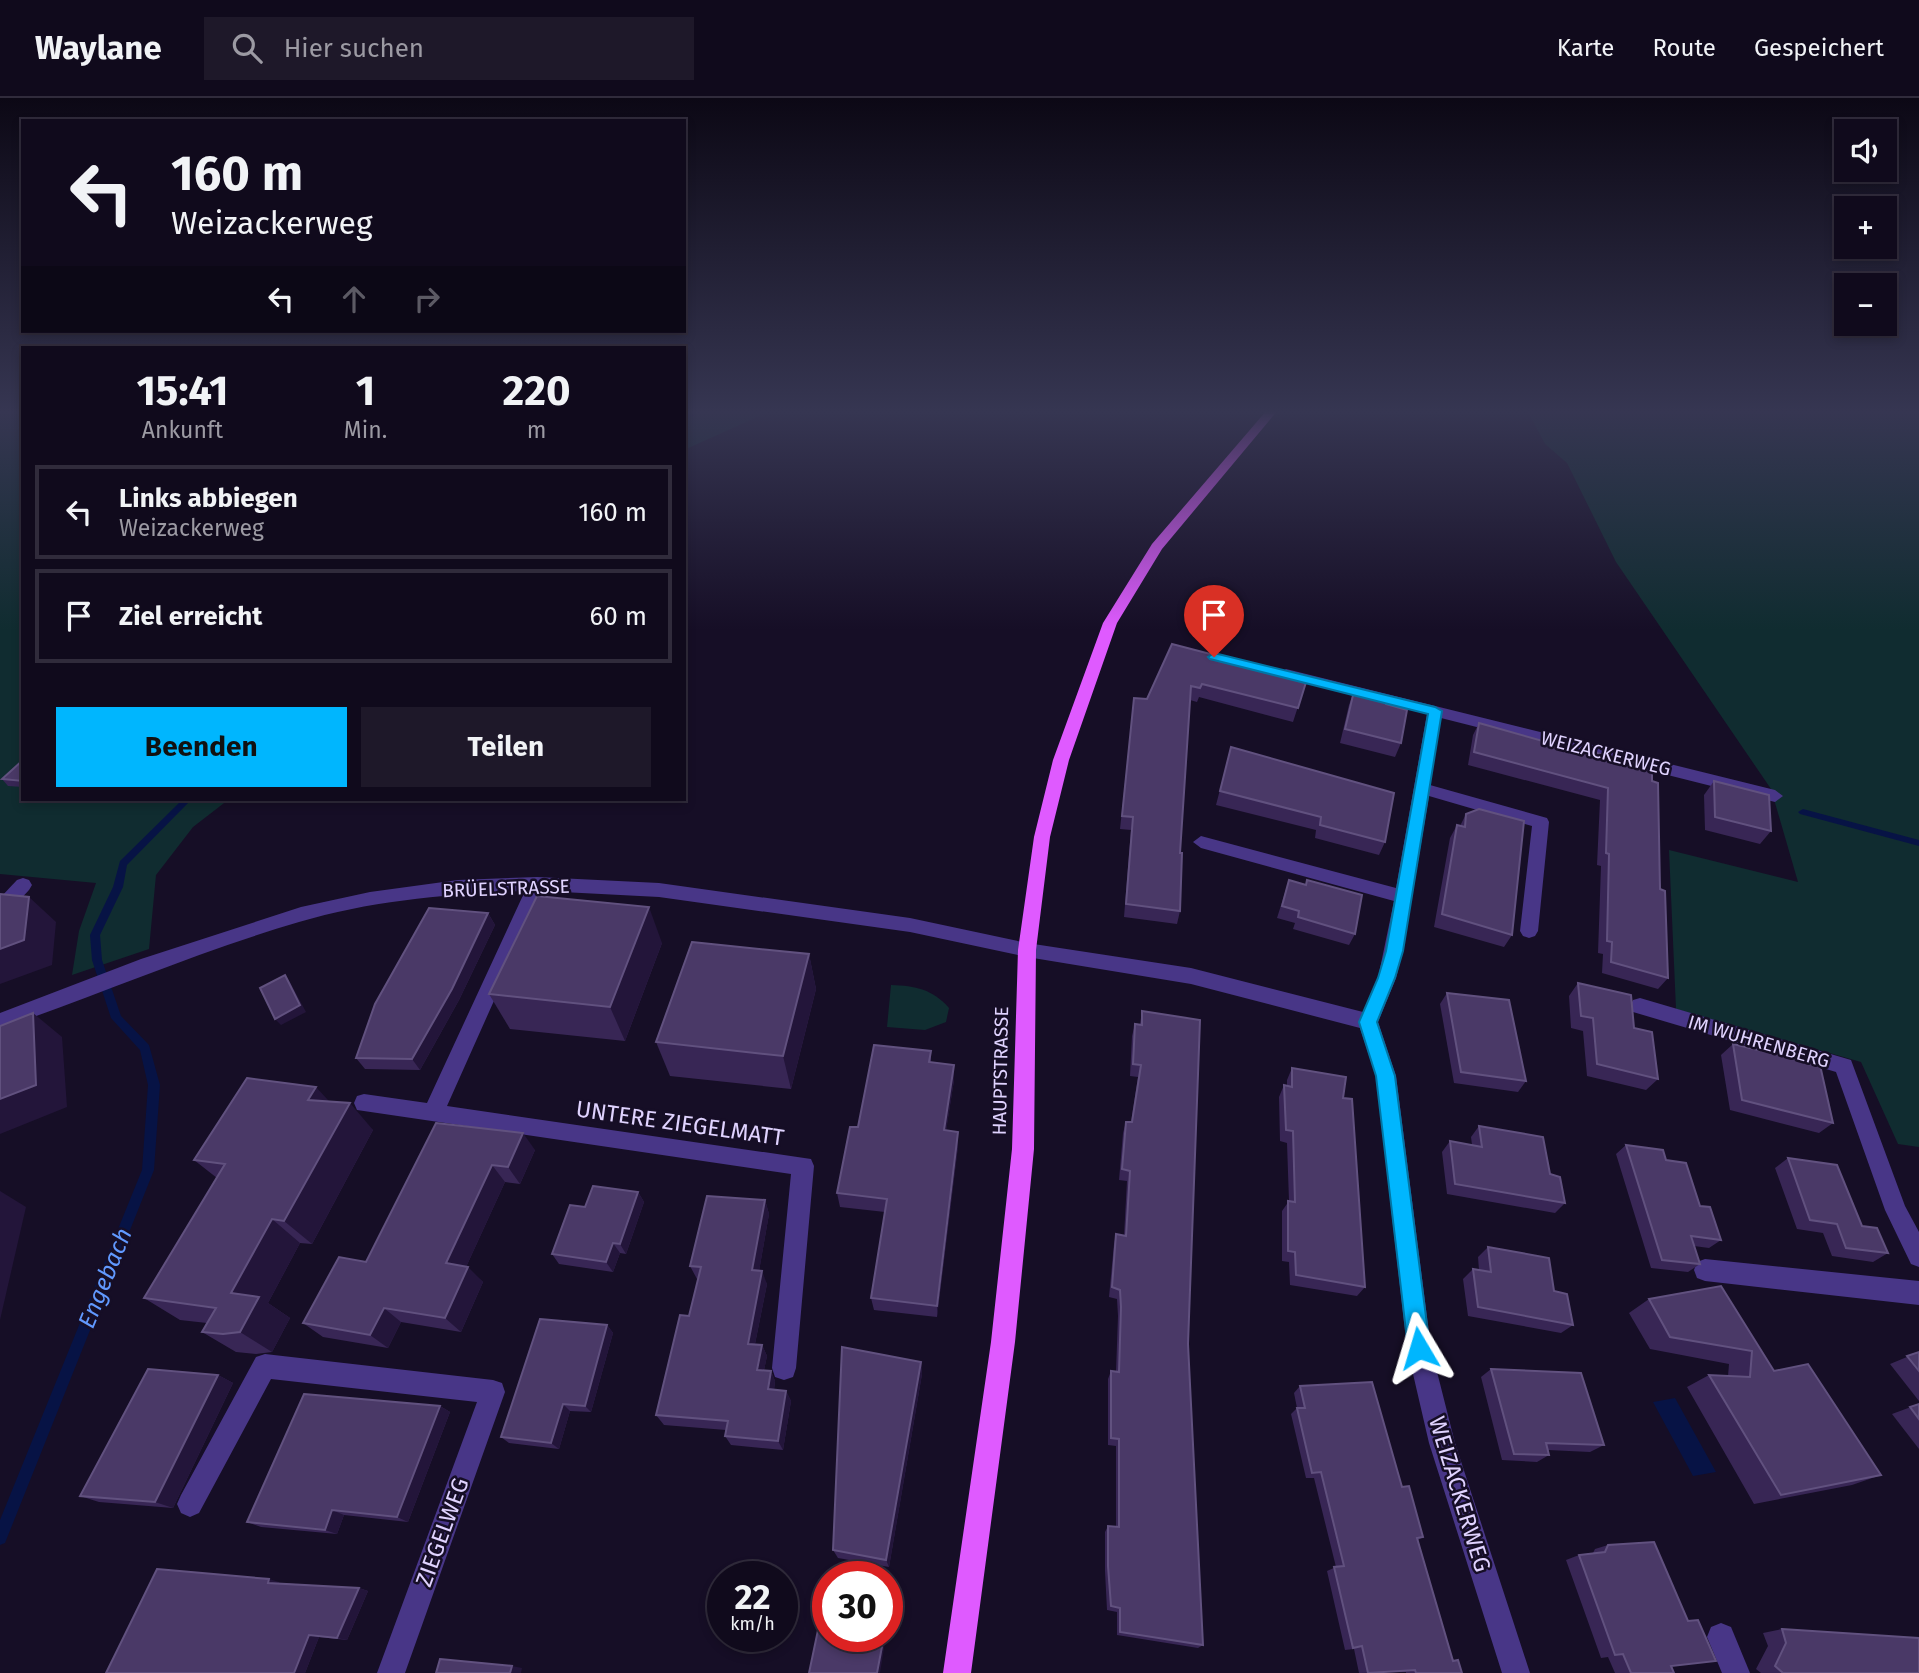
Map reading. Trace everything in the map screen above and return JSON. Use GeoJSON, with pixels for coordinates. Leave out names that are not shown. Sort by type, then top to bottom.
{"type":"FeatureCollection","features":[{"type":"Feature","properties":{"kind":"main road","name":"HAUPTSTRASSE"},"geometry":{"type":"LineString","coordinates":[[957,1673],[1003,1342],[1023,1149],[1027,950],[1042,837],[1061,760],[1110,623],[1157,547],[1209,484]]}},
{"type":"Feature","properties":{"kind":"street","name":"WEIZACKERWEG"},"geometry":{"type":"LineString","coordinates":[[1266,670],[1775,796]]}},
{"type":"Feature","properties":{"kind":"street"},"geometry":{"type":"LineString","coordinates":[[1027,950],[1191,976],[1368,1022],[1389,969],[1404,897],[1435,711]]}},
{"type":"Feature","properties":{"kind":"street"},"geometry":{"type":"LineString","coordinates":[[1421,788],[1541,822],[1529,931]]}},
{"type":"Feature","properties":{"kind":"street"},"geometry":{"type":"LineString","coordinates":[[1201,842],[1404,897]]}},
{"type":"Feature","properties":{"kind":"street","name":"BRÜELSTRASSE"},"geometry":{"type":"LineString","coordinates":[[0,1021],[148,964],[301,914],[370,899],[458,887],[537,884],[659,890],[910,925],[1027,950]]}},
{"type":"Feature","properties":{"kind":"street"},"geometry":{"type":"LineString","coordinates":[[433,1113],[537,884]]}},
{"type":"Feature","properties":{"kind":"street"},"geometry":{"type":"LineString","coordinates":[[0,910],[23,885]]}},
{"type":"Feature","properties":{"kind":"street","name":"IM WUHRENBERG"},"geometry":{"type":"LineString","coordinates":[[1640,1006],[1844,1066],[1896,1210],[1919,1256]]}},
{"type":"Feature","properties":{"kind":"street","name":"WEIZACKERWEG"},"geometry":{"type":"LineString","coordinates":[[1368,1022],[1386,1076],[1419,1348],[1442,1443],[1516,1673]]}},
{"type":"Feature","properties":{"kind":"street","name":"UNTERE ZIEGELMATT"},"geometry":{"type":"LineString","coordinates":[[364,1103],[803,1166],[784,1368]]}},
{"type":"Feature","properties":{"kind":"street"},"geometry":{"type":"LineString","coordinates":[[1705,1270],[1919,1293]]}},
{"type":"Feature","properties":{"kind":"street","name":"ZIEGELWEG"},"geometry":{"type":"LineString","coordinates":[[190,1504],[265,1366],[493,1392],[391,1673]]}},
{"type":"Feature","properties":{"kind":"street"},"geometry":{"type":"LineString","coordinates":[[1721,1637],[1736,1673]]}},
{"type":"Feature","properties":{"kind":"green space"},"geometry":{"type":"Polygon","coordinates":[[[0,484],[21,484],[21,801],[227,801],[193,827],[156,875],[149,949],[72,975],[79,931],[96,883],[0,874],[0,484]]]}},
{"type":"Feature","properties":{"kind":"green space"},"geometry":{"type":"Polygon","coordinates":[[[1577,484],[1919,484],[1919,1147],[1898,1144],[1861,1062],[1676,1009],[1669,850],[1798,882],[1771,789],[1616,562],[1577,484]]]}},
{"type":"Feature","properties":{"kind":"green space"},"geometry":{"type":"Polygon","coordinates":[[[891,985],[916,988],[936,997],[949,1008],[946,1022],[925,1030],[887,1027],[891,985]]]}},
{"type":"Feature","properties":{"kind":"shaded area"},"geometry":{"type":"Polygon","coordinates":[[[1675,1398],[1716,1472],[1693,1476],[1653,1402],[1675,1398]]]}},
{"type":"Feature","properties":{"kind":"building"},"geometry":{"type":"Polygon","coordinates":[[[1172,644],[1307,679],[1298,708],[1202,684],[1200,688],[1191,686],[1180,853],[1180,911],[1126,904],[1133,817],[1122,816],[1134,698],[1147,699],[1172,644]]]}},
{"type":"Feature","properties":{"kind":"building"},"geometry":{"type":"Polygon","coordinates":[[[1354,691],[1387,699],[1386,704],[1407,710],[1401,743],[1345,729],[1354,691]]]}},
{"type":"Feature","properties":{"kind":"building"},"geometry":{"type":"Polygon","coordinates":[[[1479,723],[1585,753],[1585,750],[1652,767],[1652,781],[1658,783],[1660,889],[1665,891],[1668,978],[1611,962],[1612,942],[1607,941],[1608,788],[1474,752],[1479,723]]]}},
{"type":"Feature","properties":{"kind":"building"},"geometry":{"type":"Polygon","coordinates":[[[1231,747],[1394,793],[1385,842],[1320,825],[1321,817],[1220,791],[1231,747]]]}},
{"type":"Feature","properties":{"kind":"building"},"geometry":{"type":"Polygon","coordinates":[[[21,762],[21,781],[2,779],[21,762]]]}},
{"type":"Feature","properties":{"kind":"building"},"geometry":{"type":"Polygon","coordinates":[[[1714,781],[1769,795],[1771,831],[1715,817],[1714,781]]]}},
{"type":"Feature","properties":{"kind":"building"},"geometry":{"type":"Polygon","coordinates":[[[1479,809],[1524,821],[1512,935],[1442,914],[1457,825],[1465,827],[1466,814],[1479,809]]]}},
{"type":"Feature","properties":{"kind":"building"},"geometry":{"type":"Polygon","coordinates":[[[1289,880],[1306,885],[1307,880],[1362,895],[1355,934],[1298,917],[1299,911],[1282,906],[1289,880]]]}},
{"type":"Feature","properties":{"kind":"building"},"geometry":{"type":"Polygon","coordinates":[[[0,894],[29,897],[24,940],[0,949],[0,894]]]}},
{"type":"Feature","properties":{"kind":"building"},"geometry":{"type":"Polygon","coordinates":[[[537,896],[649,907],[610,1007],[489,994],[537,896]]]}},
{"type":"Feature","properties":{"kind":"building"},"geometry":{"type":"Polygon","coordinates":[[[429,908],[488,913],[452,989],[412,1059],[356,1058],[375,1004],[429,908]]]}},
{"type":"Feature","properties":{"kind":"building"},"geometry":{"type":"Polygon","coordinates":[[[692,942],[809,954],[783,1056],[656,1042],[692,942]]]}},
{"type":"Feature","properties":{"kind":"building"},"geometry":{"type":"Polygon","coordinates":[[[285,975],[300,1005],[275,1019],[260,988],[285,975]]]}},
{"type":"Feature","properties":{"kind":"building"},"geometry":{"type":"Polygon","coordinates":[[[1578,983],[1631,995],[1634,1028],[1652,1032],[1658,1079],[1597,1064],[1593,1018],[1581,1016],[1578,983]]]}},
{"type":"Feature","properties":{"kind":"building"},"geometry":{"type":"Polygon","coordinates":[[[1447,993],[1509,1000],[1526,1081],[1461,1072],[1447,993]]]}},
{"type":"Feature","properties":{"kind":"building"},"geometry":{"type":"Polygon","coordinates":[[[1142,1011],[1200,1020],[1188,1344],[1203,1645],[1120,1632],[1120,1608],[1111,1606],[1108,1526],[1119,1527],[1119,1439],[1111,1438],[1111,1371],[1119,1372],[1121,1307],[1120,1290],[1112,1287],[1116,1234],[1126,1236],[1130,1171],[1122,1169],[1126,1122],[1132,1122],[1141,1065],[1133,1064],[1135,1024],[1142,1025],[1142,1011]]]}},
{"type":"Feature","properties":{"kind":"building"},"geometry":{"type":"Polygon","coordinates":[[[33,1013],[36,1085],[0,1099],[0,1026],[33,1013]]]}},
{"type":"Feature","properties":{"kind":"building"},"geometry":{"type":"Polygon","coordinates":[[[1733,1044],[1820,1065],[1833,1123],[1742,1100],[1733,1044]]]}},
{"type":"Feature","properties":{"kind":"building"},"geometry":{"type":"Polygon","coordinates":[[[874,1045],[931,1051],[929,1062],[954,1065],[944,1130],[958,1132],[937,1306],[871,1298],[887,1199],[837,1193],[850,1127],[858,1127],[874,1045]]]}},
{"type":"Feature","properties":{"kind":"building"},"geometry":{"type":"Polygon","coordinates":[[[1292,1068],[1346,1077],[1343,1098],[1352,1099],[1365,1287],[1296,1275],[1295,1252],[1288,1251],[1288,1201],[1295,1202],[1293,1131],[1286,1130],[1284,1085],[1292,1087],[1292,1068]]]}},
{"type":"Feature","properties":{"kind":"building"},"geometry":{"type":"Polygon","coordinates":[[[247,1078],[316,1087],[308,1100],[350,1103],[284,1221],[272,1219],[231,1293],[259,1297],[240,1332],[202,1332],[216,1308],[144,1298],[225,1164],[194,1160],[247,1078]]]}},
{"type":"Feature","properties":{"kind":"building"},"geometry":{"type":"Polygon","coordinates":[[[436,1123],[523,1133],[508,1167],[492,1165],[446,1263],[468,1267],[445,1318],[384,1308],[370,1335],[303,1323],[339,1257],[366,1262],[436,1123]]]}},
{"type":"Feature","properties":{"kind":"building"},"geometry":{"type":"Polygon","coordinates":[[[1479,1126],[1543,1137],[1550,1174],[1560,1177],[1565,1203],[1455,1184],[1450,1141],[1482,1147],[1479,1126]]]}},
{"type":"Feature","properties":{"kind":"building"},"geometry":{"type":"Polygon","coordinates":[[[1626,1145],[1663,1150],[1666,1160],[1686,1163],[1700,1206],[1710,1207],[1721,1240],[1691,1236],[1700,1264],[1662,1260],[1626,1145]]]}},
{"type":"Feature","properties":{"kind":"building"},"geometry":{"type":"Polygon","coordinates":[[[1788,1158],[1837,1165],[1862,1226],[1877,1228],[1888,1253],[1846,1248],[1837,1224],[1810,1220],[1788,1158]]]}},
{"type":"Feature","properties":{"kind":"building"},"geometry":{"type":"Polygon","coordinates":[[[593,1186],[638,1192],[620,1244],[613,1243],[606,1262],[552,1254],[570,1205],[585,1207],[593,1186]]]}},
{"type":"Feature","properties":{"kind":"building"},"geometry":{"type":"Polygon","coordinates":[[[707,1196],[765,1200],[752,1270],[762,1271],[748,1344],[762,1345],[757,1370],[771,1371],[768,1389],[786,1391],[778,1441],[725,1436],[728,1421],[656,1415],[680,1315],[689,1316],[701,1267],[690,1266],[707,1196]]]}},
{"type":"Feature","properties":{"kind":"building"},"geometry":{"type":"Polygon","coordinates":[[[1488,1247],[1549,1258],[1554,1291],[1567,1294],[1573,1325],[1478,1307],[1473,1269],[1491,1272],[1488,1247]]]}},
{"type":"Feature","properties":{"kind":"building"},"geometry":{"type":"Polygon","coordinates":[[[1721,1286],[1774,1371],[1808,1364],[1881,1475],[1781,1495],[1709,1375],[1750,1377],[1752,1351],[1670,1337],[1649,1299],[1721,1286]]]}},
{"type":"Feature","properties":{"kind":"building"},"geometry":{"type":"Polygon","coordinates":[[[540,1319],[607,1325],[585,1406],[563,1404],[551,1443],[501,1437],[540,1319]]]}},
{"type":"Feature","properties":{"kind":"building"},"geometry":{"type":"Polygon","coordinates":[[[842,1347],[921,1362],[886,1560],[833,1550],[842,1347]]]}},
{"type":"Feature","properties":{"kind":"building"},"geometry":{"type":"Polygon","coordinates":[[[1919,1352],[1919,1371],[1907,1356],[1919,1352]]]}},
{"type":"Feature","properties":{"kind":"building"},"geometry":{"type":"Polygon","coordinates":[[[148,1369],[218,1375],[155,1502],[80,1496],[148,1369]]]}},
{"type":"Feature","properties":{"kind":"building"},"geometry":{"type":"Polygon","coordinates":[[[1491,1369],[1581,1373],[1604,1445],[1546,1443],[1549,1455],[1514,1454],[1491,1369]]]}},
{"type":"Feature","properties":{"kind":"building"},"geometry":{"type":"Polygon","coordinates":[[[1372,1382],[1402,1487],[1409,1486],[1423,1537],[1417,1538],[1453,1661],[1458,1660],[1462,1673],[1416,1673],[1415,1670],[1368,1673],[1362,1646],[1353,1648],[1334,1567],[1344,1566],[1321,1472],[1312,1473],[1297,1408],[1305,1408],[1300,1386],[1372,1382]]]}},
{"type":"Feature","properties":{"kind":"building"},"geometry":{"type":"Polygon","coordinates":[[[304,1394],[440,1406],[397,1517],[332,1510],[325,1530],[247,1522],[304,1394]]]}},
{"type":"Feature","properties":{"kind":"building"},"geometry":{"type":"Polygon","coordinates":[[[1919,1404],[1919,1419],[1910,1407],[1919,1404]]]}},
{"type":"Feature","properties":{"kind":"building"},"geometry":{"type":"Polygon","coordinates":[[[1654,1542],[1688,1621],[1698,1620],[1716,1661],[1671,1666],[1674,1673],[1631,1673],[1623,1654],[1615,1655],[1579,1555],[1605,1552],[1608,1545],[1654,1542]]]}},
{"type":"Feature","properties":{"kind":"building"},"geometry":{"type":"Polygon","coordinates":[[[157,1569],[269,1579],[268,1583],[359,1588],[337,1638],[309,1635],[294,1673],[106,1673],[157,1569]]]}},
{"type":"Feature","properties":{"kind":"building"},"geometry":{"type":"Polygon","coordinates":[[[1782,1629],[1919,1638],[1919,1673],[1783,1673],[1775,1666],[1786,1643],[1782,1629]]]}},
{"type":"Feature","properties":{"kind":"building"},"geometry":{"type":"Polygon","coordinates":[[[813,1652],[881,1652],[877,1673],[809,1673],[813,1652]]]}},
{"type":"Feature","properties":{"kind":"building"},"geometry":{"type":"Polygon","coordinates":[[[440,1659],[512,1666],[510,1673],[436,1673],[440,1659]]]}},
{"type":"Feature","properties":{"kind":"waterway","name":"Engebach"},"geometry":{"type":"LineString","coordinates":[[0,1538],[148,1170],[154,1085],[145,1048],[116,1018],[97,960],[95,935],[118,887],[123,864],[186,801]]}},
{"type":"Feature","properties":{"kind":"waterway"},"geometry":{"type":"LineString","coordinates":[[1803,812],[1919,843]]}},
{"type":"Feature","properties":{"kind":"route"},"geometry":{"type":"LineString","coordinates":[[1214,657],[1435,711],[1394,951],[1387,978],[1368,1022],[1386,1076],[1419,1348]]}}]}
